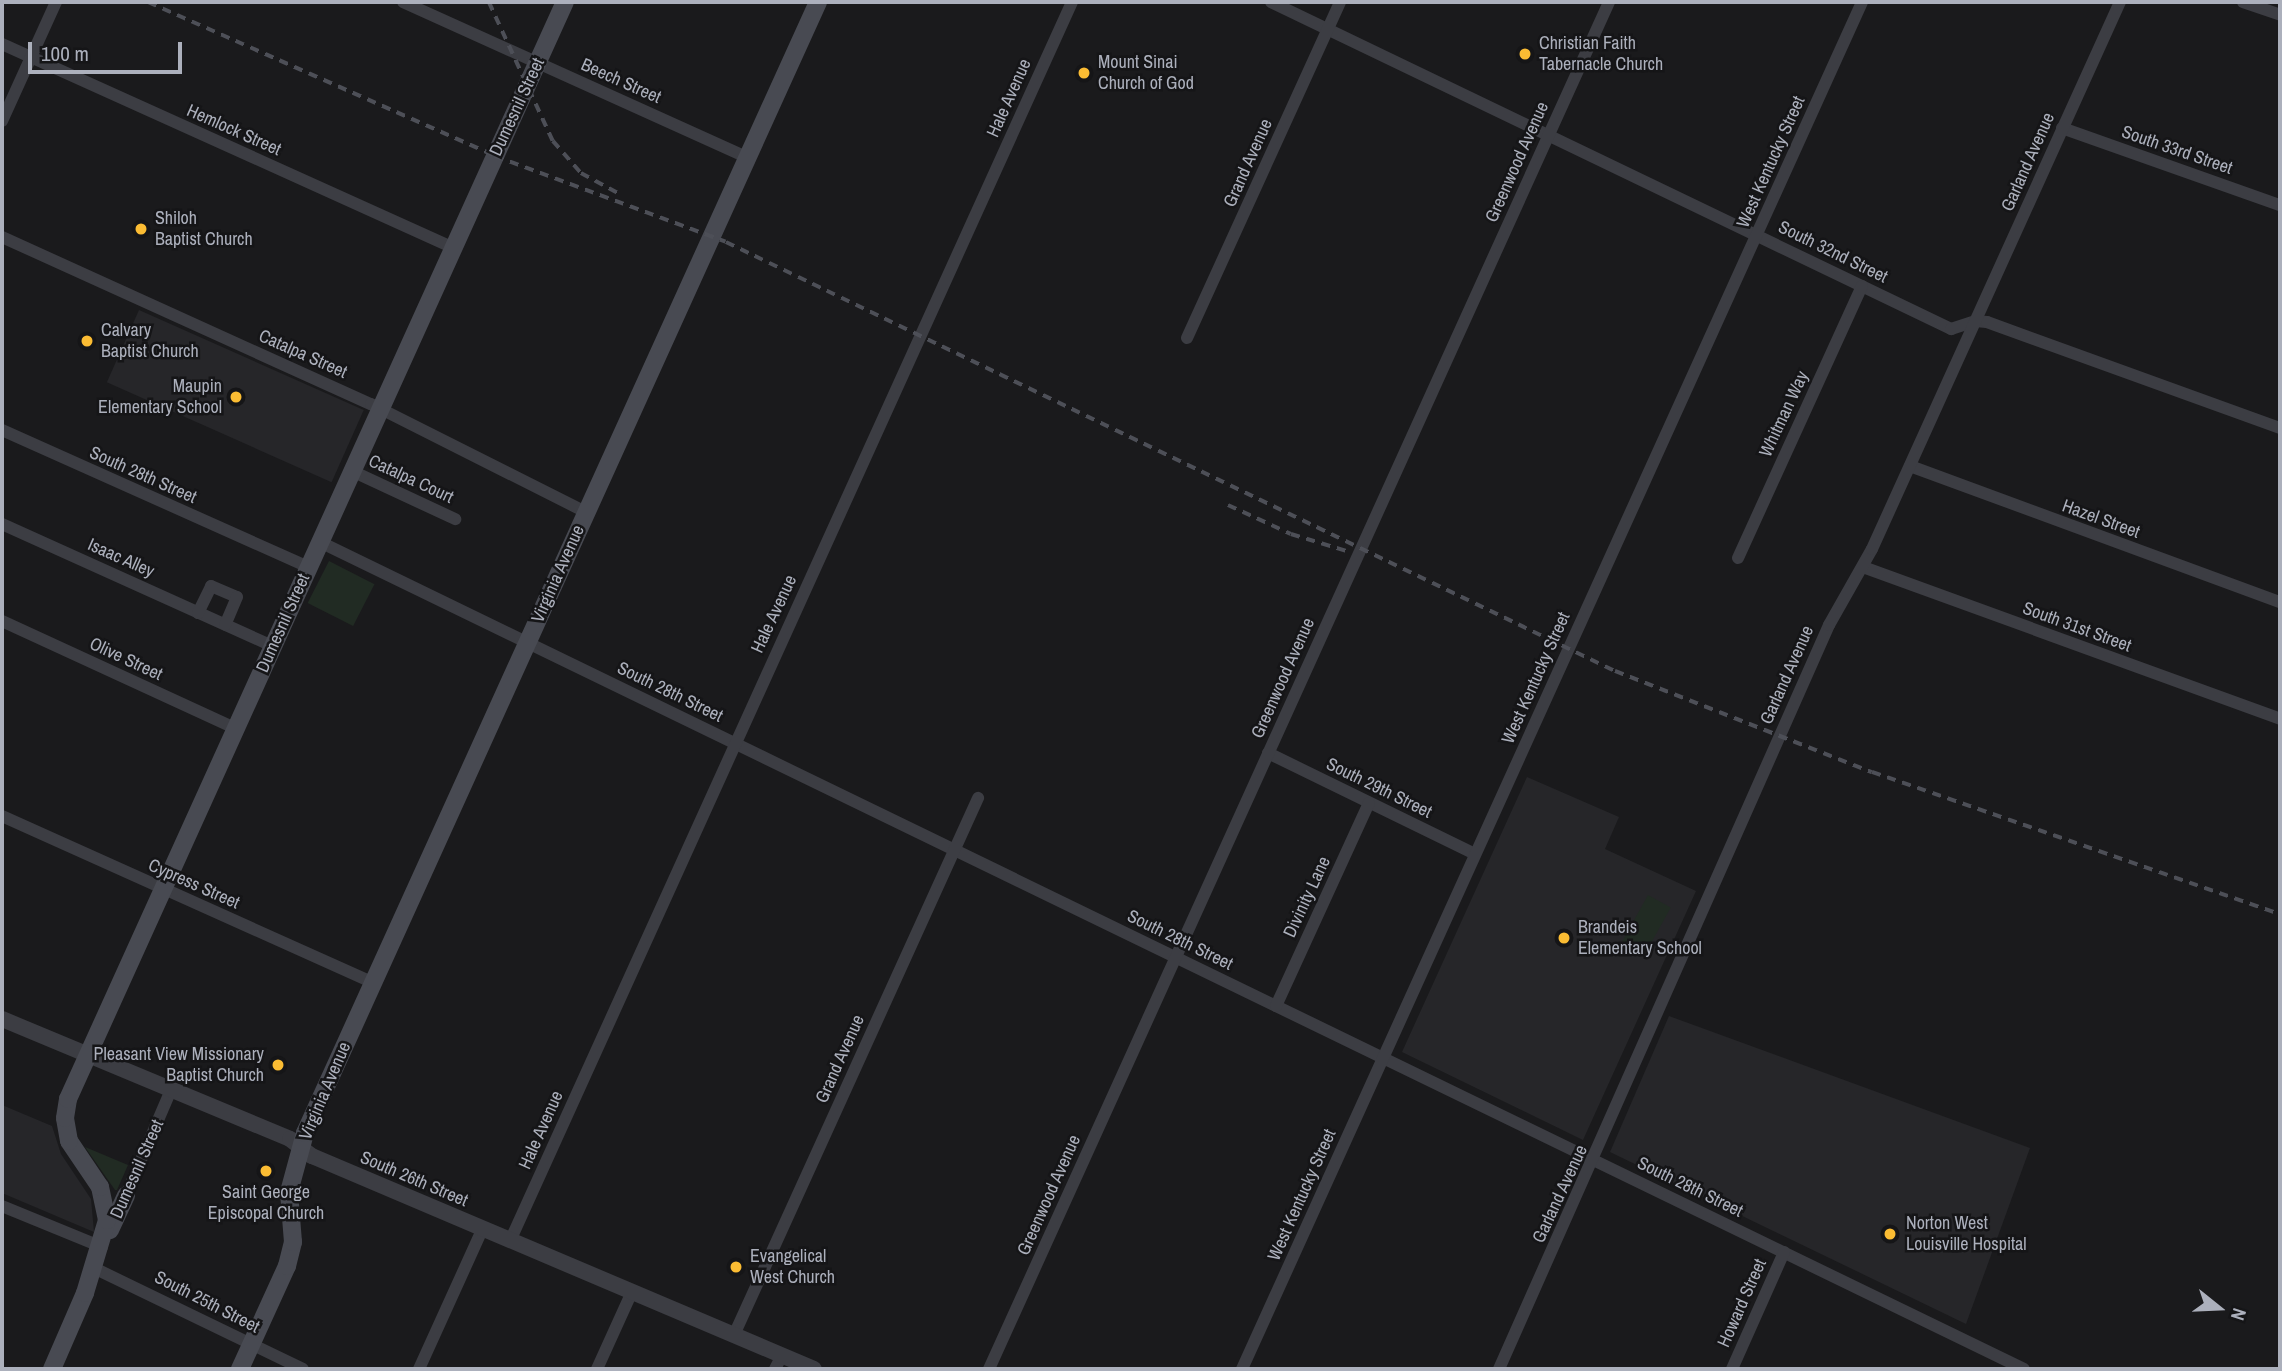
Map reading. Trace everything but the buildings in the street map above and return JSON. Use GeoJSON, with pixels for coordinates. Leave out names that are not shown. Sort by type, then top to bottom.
{"type":"FeatureCollection","features":[{"type":"Feature","properties":{"kind":"main road","name":"Dumesnil Street"},"geometry":{"type":"LineString","coordinates":[[102,1247],[106,1203],[76,1154],[65,1122],[68,1099],[565,2]]}},
{"type":"Feature","properties":{"kind":"main road","name":"Virginia Avenue"},"geometry":{"type":"LineString","coordinates":[[240,1369],[292,1250],[289,1192],[301,1148],[373,983],[818,2]]}},
{"type":"Feature","properties":{"kind":"main road","name":"Dumesnil Street"},"geometry":{"type":"LineString","coordinates":[[52,1369],[126,1195]]}},
{"type":"Feature","properties":{"kind":"street"},"geometry":{"type":"LineString","coordinates":[[2,121],[56,2]]}},
{"type":"Feature","properties":{"kind":"street","name":"Beech Street"},"geometry":{"type":"LineString","coordinates":[[403,2],[748,158]]}},
{"type":"Feature","properties":{"kind":"street","name":"Hale Avenue"},"geometry":{"type":"LineString","coordinates":[[510,1241],[1072,2]]}},
{"type":"Feature","properties":{"kind":"street","name":"South 32nd Street"},"geometry":{"type":"LineString","coordinates":[[1271,2],[1951,329],[1975,321],[2280,428]]}},
{"type":"Feature","properties":{"kind":"street","name":"Grand Avenue"},"geometry":{"type":"LineString","coordinates":[[1187,338],[1340,2]]}},
{"type":"Feature","properties":{"kind":"street","name":"Greenwood Avenue"},"geometry":{"type":"LineString","coordinates":[[989,1369],[1609,2]]}},
{"type":"Feature","properties":{"kind":"street","name":"West Kentucky Street"},"geometry":{"type":"LineString","coordinates":[[1242,1369],[1862,2]]}},
{"type":"Feature","properties":{"kind":"street","name":"Garland Avenue"},"geometry":{"type":"LineString","coordinates":[[1499,1369],[1595,1160],[1829,625],[1863,568],[2120,2]]}},
{"type":"Feature","properties":{"kind":"street"},"geometry":{"type":"LineString","coordinates":[[2243,2],[2280,15]]}},
{"type":"Feature","properties":{"kind":"street","name":"Hemlock Street"},"geometry":{"type":"LineString","coordinates":[[2,44],[453,248]]}},
{"type":"Feature","properties":{"kind":"street","name":"South 33rd Street"},"geometry":{"type":"LineString","coordinates":[[2063,128],[2280,205]]}},
{"type":"Feature","properties":{"kind":"street","name":"Catalpa Street"},"geometry":{"type":"LineString","coordinates":[[2,237],[380,410],[586,512]]}},
{"type":"Feature","properties":{"kind":"street","name":"Whitman Way"},"geometry":{"type":"LineString","coordinates":[[1738,558],[1862,286]]}},
{"type":"Feature","properties":{"kind":"street","name":"South 28th Street"},"geometry":{"type":"LineString","coordinates":[[2,430],[308,567]]}},
{"type":"Feature","properties":{"kind":"street","name":"Hazel Street"},"geometry":{"type":"LineString","coordinates":[[1910,466],[2280,602]]}},
{"type":"Feature","properties":{"kind":"street","name":"Catalpa Court"},"geometry":{"type":"LineString","coordinates":[[352,471],[455,519]]}},
{"type":"Feature","properties":{"kind":"street","name":"Isaac Alley"},"geometry":{"type":"LineString","coordinates":[[2,524],[272,646]]}},
{"type":"Feature","properties":{"kind":"street","name":"South 28th Street"},"geometry":{"type":"LineString","coordinates":[[320,542],[2024,1369]]}},
{"type":"Feature","properties":{"kind":"street","name":"South 31st Street"},"geometry":{"type":"LineString","coordinates":[[1863,568],[2280,719]]}},
{"type":"Feature","properties":{"kind":"street"},"geometry":{"type":"LineString","coordinates":[[198,613],[211,586],[237,597],[225,625]]}},
{"type":"Feature","properties":{"kind":"street","name":"Olive Street"},"geometry":{"type":"LineString","coordinates":[[2,621],[235,728]]}},
{"type":"Feature","properties":{"kind":"street","name":"South 29th Street"},"geometry":{"type":"LineString","coordinates":[[1268,753],[1475,854]]}},
{"type":"Feature","properties":{"kind":"street","name":"Grand Avenue"},"geometry":{"type":"LineString","coordinates":[[734,1335],[978,798]]}},
{"type":"Feature","properties":{"kind":"street","name":"Divinity Lane"},"geometry":{"type":"LineString","coordinates":[[1276,1006],[1369,803]]}},
{"type":"Feature","properties":{"kind":"street","name":"Cypress Street"},"geometry":{"type":"LineString","coordinates":[[2,816],[373,983]]}},
{"type":"Feature","properties":{"kind":"street","name":"South 26th Street"},"geometry":{"type":"LineString","coordinates":[[2,1019],[290,1139],[301,1148],[510,1241],[734,1335],[778,1362],[814,1369]]}},
{"type":"Feature","properties":{"kind":"street","name":"Dumesnil Street"},"geometry":{"type":"LineString","coordinates":[[126,1195],[171,1090]]}},
{"type":"Feature","properties":{"kind":"street"},"geometry":{"type":"LineString","coordinates":[[2,1206],[102,1247]]}},
{"type":"Feature","properties":{"kind":"street"},"geometry":{"type":"LineString","coordinates":[[419,1369],[483,1228]]}},
{"type":"Feature","properties":{"kind":"street","name":"Howard Street"},"geometry":{"type":"LineString","coordinates":[[1731,1369],[1784,1252]]}},
{"type":"Feature","properties":{"kind":"street","name":"South 25th Street"},"geometry":{"type":"LineString","coordinates":[[94,1268],[303,1369]]}},
{"type":"Feature","properties":{"kind":"street"},"geometry":{"type":"LineString","coordinates":[[597,1369],[632,1292]]}},
{"type":"Feature","properties":{"kind":"shaded area","name":"Maupin Elementary School"},"geometry":{"type":"Polygon","coordinates":[[[139,310],[364,410],[332,482],[107,382],[139,310]]]}},
{"type":"Feature","properties":{"kind":"shaded area"},"geometry":{"type":"Polygon","coordinates":[[[329,561],[374,584],[353,626],[308,603],[329,561]]]}},
{"type":"Feature","properties":{"kind":"shaded area","name":"Brandeis Elementary School"},"geometry":{"type":"Polygon","coordinates":[[[1527,777],[1619,817],[1605,849],[1696,891],[1583,1140],[1402,1052],[1527,777]]]}},
{"type":"Feature","properties":{"kind":"shaded area"},"geometry":{"type":"Polygon","coordinates":[[[1648,895],[1671,908],[1644,957],[1621,944],[1648,895]]]}},
{"type":"Feature","properties":{"kind":"shaded area","name":"Norton West Louisville Hospital"},"geometry":{"type":"Polygon","coordinates":[[[1669,1016],[2030,1148],[1966,1324],[1610,1152],[1669,1016]]]}},
{"type":"Feature","properties":{"kind":"shaded area"},"geometry":{"type":"Polygon","coordinates":[[[2,1105],[52,1126],[61,1154],[91,1199],[94,1232],[2,1193],[2,1105]]]}},
{"type":"Feature","properties":{"kind":"shaded area"},"geometry":{"type":"Polygon","coordinates":[[[85,1147],[128,1165],[117,1190],[115,1190],[85,1147]]]}},
{"type":"Feature","properties":{"kind":"railway"},"geometry":{"type":"LineString","coordinates":[[148,2],[495,156],[726,242],[1615,671],[1872,772],[2280,914]]}},
{"type":"Feature","properties":{"kind":"railway"},"geometry":{"type":"LineString","coordinates":[[489,2],[553,141],[581,173],[618,193]]}},
{"type":"Feature","properties":{"kind":"railway"},"geometry":{"type":"LineString","coordinates":[[1228,505],[1291,534],[1350,552]]}},
{"type":"Feature","properties":{"kind":"place","name":"Christian Faith Tabernacle Church"},"geometry":{"type":"Point","coordinates":[1525,54]}},
{"type":"Feature","properties":{"kind":"place","name":"Mount Sinai Church of God"},"geometry":{"type":"Point","coordinates":[1084,73]}},
{"type":"Feature","properties":{"kind":"place","name":"Shiloh Baptist Church"},"geometry":{"type":"Point","coordinates":[141,229]}},
{"type":"Feature","properties":{"kind":"place","name":"Calvary Baptist Church"},"geometry":{"type":"Point","coordinates":[87,341]}},
{"type":"Feature","properties":{"kind":"place","name":"Maupin Elementary School"},"geometry":{"type":"Point","coordinates":[236,397]}},
{"type":"Feature","properties":{"kind":"place","name":"Brandeis Elementary School"},"geometry":{"type":"Point","coordinates":[1564,938]}},
{"type":"Feature","properties":{"kind":"place","name":"Pleasant View Missionary Baptist Church"},"geometry":{"type":"Point","coordinates":[278,1065]}},
{"type":"Feature","properties":{"kind":"place","name":"Saint George Episcopal Church"},"geometry":{"type":"Point","coordinates":[266,1171]}},
{"type":"Feature","properties":{"kind":"place","name":"Norton West Louisville Hospital"},"geometry":{"type":"Point","coordinates":[1890,1234]}},
{"type":"Feature","properties":{"kind":"place","name":"Evangelical West Church"},"geometry":{"type":"Point","coordinates":[736,1267]}}]}
